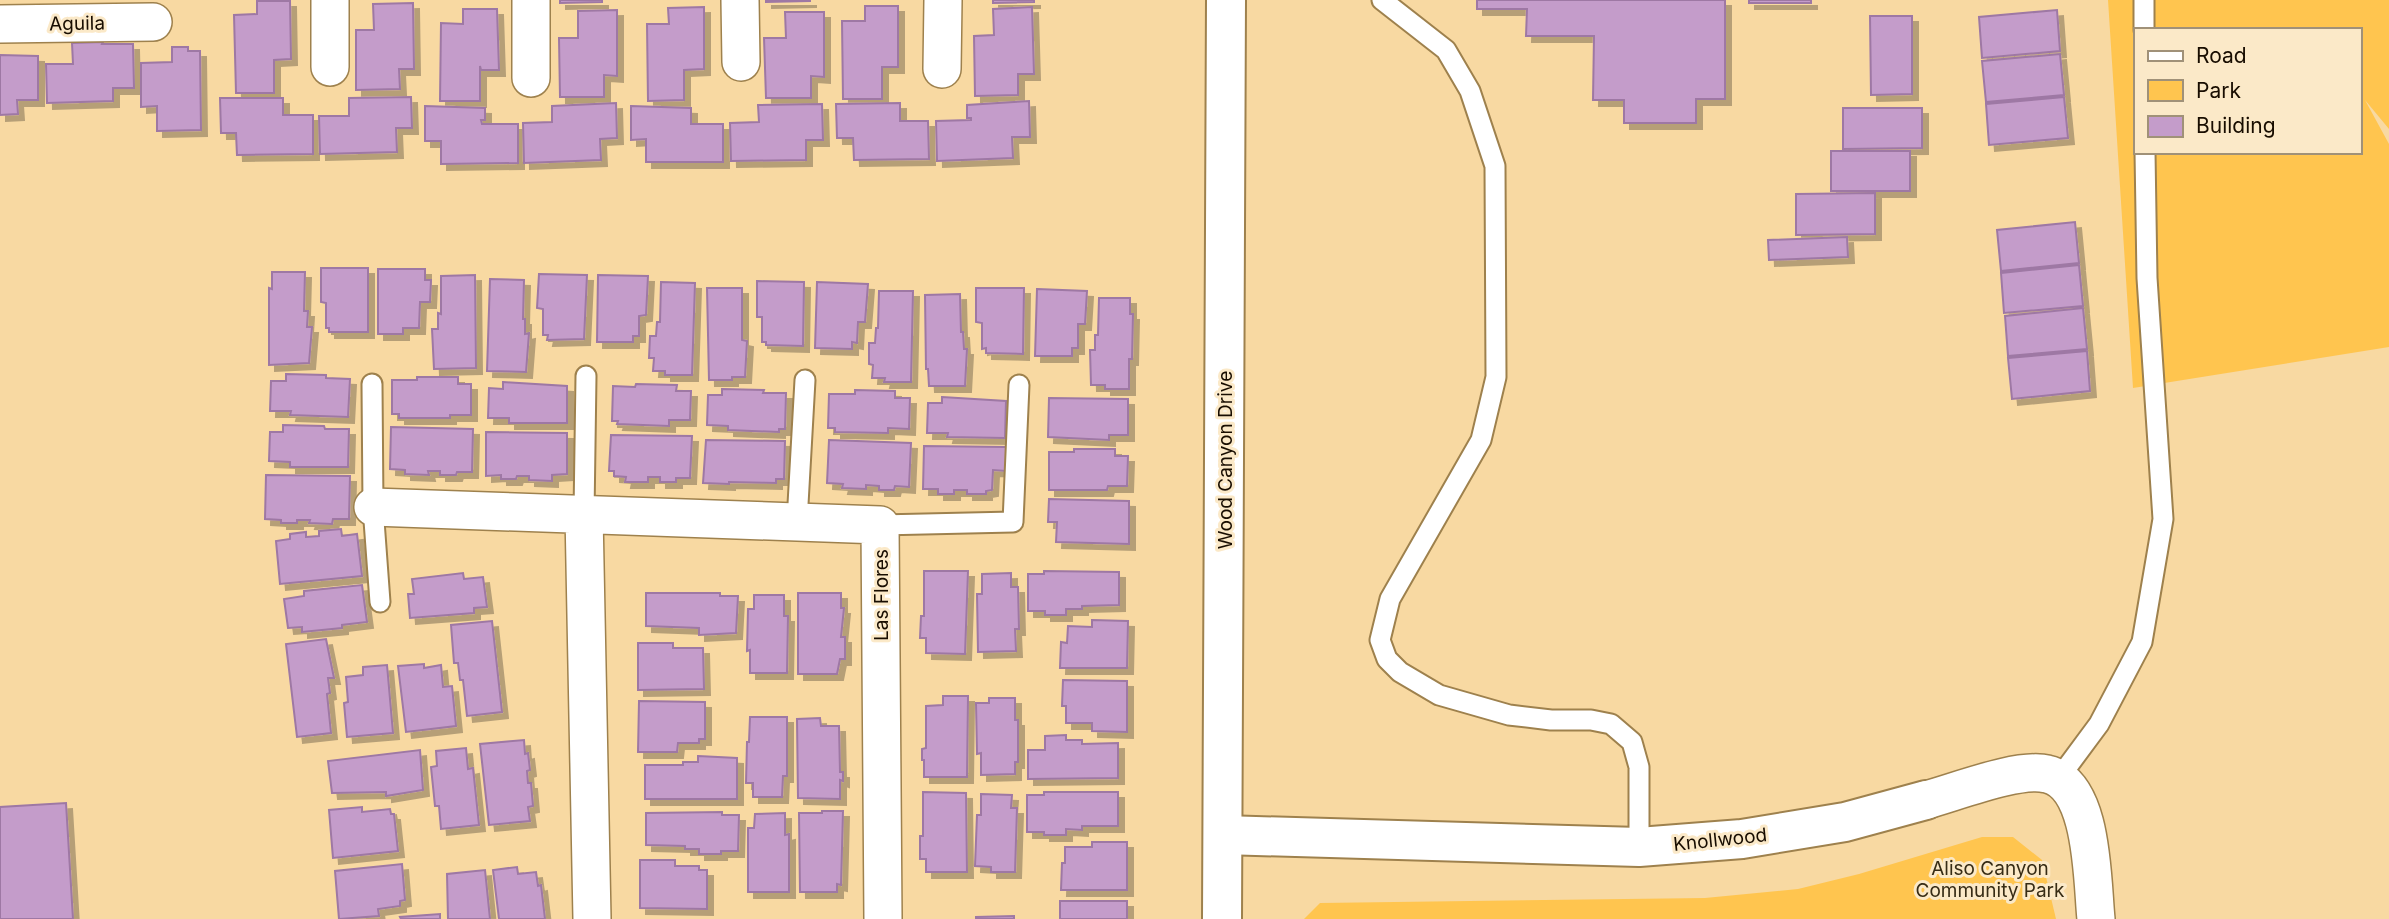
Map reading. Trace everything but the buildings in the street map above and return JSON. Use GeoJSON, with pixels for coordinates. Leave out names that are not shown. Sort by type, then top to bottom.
{"type":"FeatureCollection","features":[{"type":"Feature","properties":{"kind":"main road","name":"Wood Canyon Drive"},"geometry":{"type":"LineString","coordinates":[[1222,919],[1226,0]]}},
{"type":"Feature","properties":{"kind":"main road","name":"Knollwood"},"geometry":{"type":"LineString","coordinates":[[1223,835],[1639,847],[1742,839],[1845,822],[1926,800]]}},
{"type":"Feature","properties":{"kind":"street"},"geometry":{"type":"LineString","coordinates":[[330,0],[330,67]]}},
{"type":"Feature","properties":{"kind":"street"},"geometry":{"type":"LineString","coordinates":[[531,0],[531,78]]}},
{"type":"Feature","properties":{"kind":"street"},"geometry":{"type":"LineString","coordinates":[[740,0],[741,62]]}},
{"type":"Feature","properties":{"kind":"street"},"geometry":{"type":"LineString","coordinates":[[942,69],[943,0]]}},
{"type":"Feature","properties":{"kind":"street","name":"Aguila"},"geometry":{"type":"LineString","coordinates":[[0,24],[153,22]]}},
{"type":"Feature","properties":{"kind":"street","name":"Las Flores"},"geometry":{"type":"LineString","coordinates":[[373,507],[880,525],[883,919]]}},
{"type":"Feature","properties":{"kind":"street"},"geometry":{"type":"LineString","coordinates":[[584,514],[593,919]]}},
{"type":"Feature","properties":{"kind":"street","name":"Knollwood"},"geometry":{"type":"LineString","coordinates":[[1926,800],[2018,774],[2045,773],[2059,778]]}},
{"type":"Feature","properties":{"kind":"street"},"geometry":{"type":"LineString","coordinates":[[2059,778],[2076,796],[2085,819],[2096,919]]}},
{"type":"Feature","properties":{"kind":"lane"},"geometry":{"type":"LineString","coordinates":[[1381,0],[1446,50],[1470,91],[1495,166],[1496,377],[1481,440],[1390,599],[1380,640],[1387,659],[1399,672],[1439,695],[1509,715],[1550,720],[1591,720],[1611,724],[1632,742],[1639,766],[1639,847]]}},
{"type":"Feature","properties":{"kind":"lane"},"geometry":{"type":"LineString","coordinates":[[2144,0],[2144,28]]}},
{"type":"Feature","properties":{"kind":"lane"},"geometry":{"type":"LineString","coordinates":[[2059,778],[2099,724],[2142,642],[2163,519],[2147,278],[2145,154]]}},
{"type":"Feature","properties":{"kind":"lane"},"geometry":{"type":"LineString","coordinates":[[584,514],[586,376]]}},
{"type":"Feature","properties":{"kind":"lane"},"geometry":{"type":"LineString","coordinates":[[797,522],[805,380]]}},
{"type":"Feature","properties":{"kind":"lane"},"geometry":{"type":"LineString","coordinates":[[372,384],[373,507],[380,602]]}},
{"type":"Feature","properties":{"kind":"lane"},"geometry":{"type":"LineString","coordinates":[[880,525],[1013,522],[1019,385]]}},
{"type":"Feature","properties":{"kind":"green space"},"geometry":{"type":"Polygon","coordinates":[[[2108,0],[2389,0],[2389,129],[2365,100],[2389,144],[2389,347],[2133,388],[2108,0]]]}},
{"type":"Feature","properties":{"kind":"green space","name":"Aliso Canyon Community Park"},"geometry":{"type":"Polygon","coordinates":[[[1982,837],[2013,837],[2042,860],[2056,919],[1304,919],[1320,903],[1705,898],[1798,889],[1859,874],[1982,837]]]}}]}
